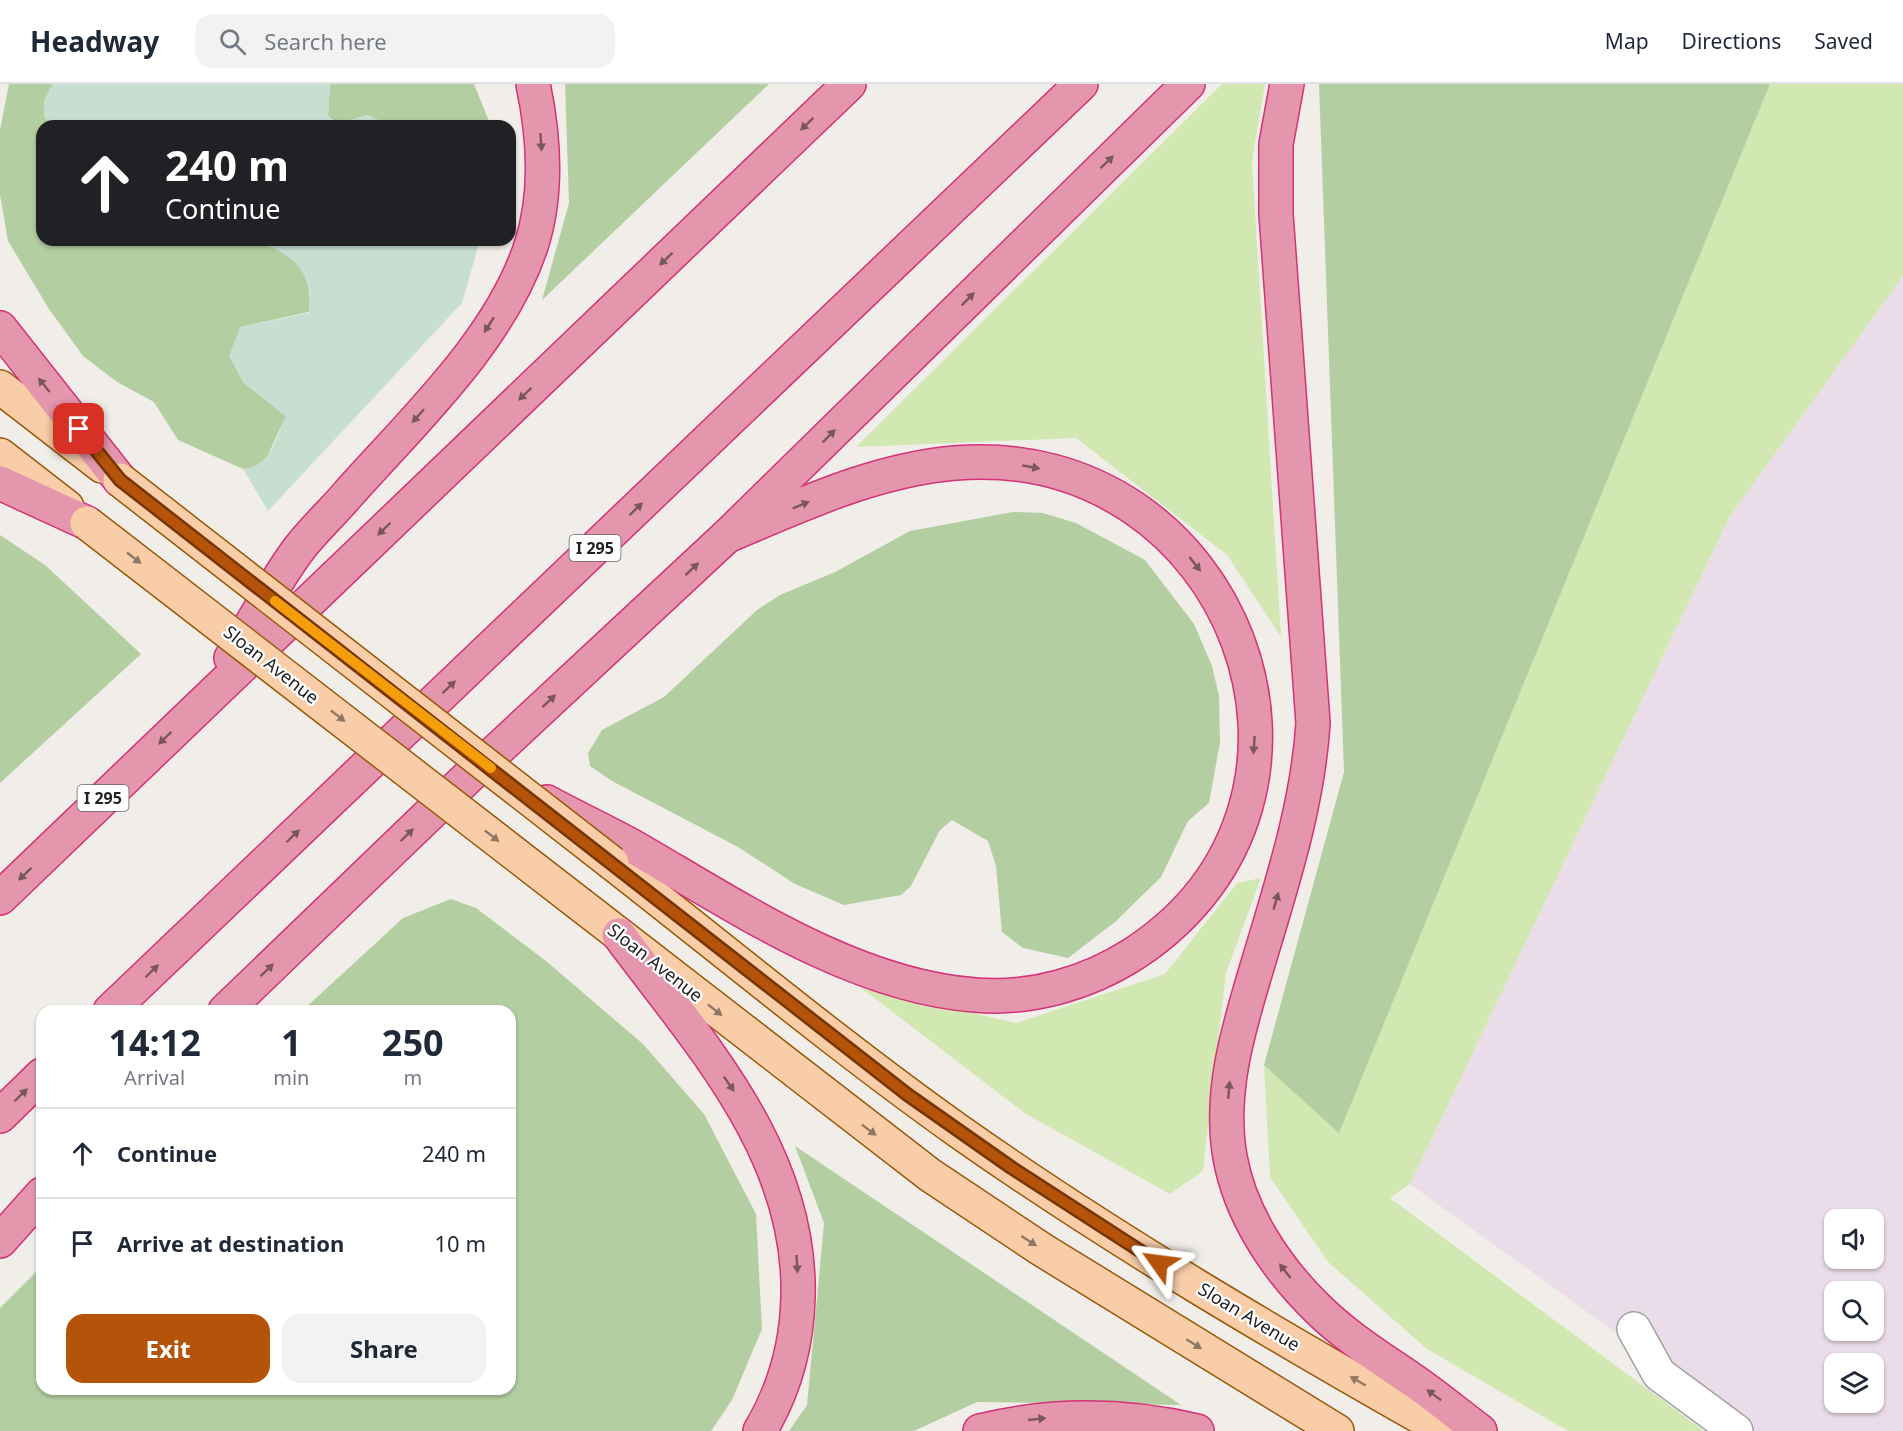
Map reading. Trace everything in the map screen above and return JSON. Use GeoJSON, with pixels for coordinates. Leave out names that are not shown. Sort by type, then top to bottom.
{"type":"FeatureCollection","features":[{"type":"Feature","properties":{"kind":"highway"},"geometry":{"type":"LineString","coordinates":[[207,698],[298,550],[457,372],[513,286],[531,245],[541,190],[542,150],[533,84]]}},
{"type":"Feature","properties":{"kind":"highway","name":"I 295"},"geometry":{"type":"LineString","coordinates":[[0,898],[849,84]]}},
{"type":"Feature","properties":{"kind":"highway","name":"I 295"},"geometry":{"type":"LineString","coordinates":[[116,1005],[1081,84]]}},
{"type":"Feature","properties":{"kind":"highway"},"geometry":{"type":"LineString","coordinates":[[231,1005],[466,779],[727,536],[1188,84]]}},
{"type":"Feature","properties":{"kind":"highway"},"geometry":{"type":"LineString","coordinates":[[1287,84],[1276,144],[1276,214],[1313,723],[1305,798],[1235,1046],[1228,1092],[1230,1157],[1244,1205],[1258,1230],[1275,1258],[1317,1308],[1349,1336],[1413,1379],[1480,1431]]}},
{"type":"Feature","properties":{"kind":"highway"},"geometry":{"type":"LineString","coordinates":[[0,328],[120,480]]}},
{"type":"Feature","properties":{"kind":"highway"},"geometry":{"type":"LineString","coordinates":[[619,853],[726,901],[847,962],[926,988],[953,993],[1003,996],[1054,988],[1075,982],[1116,964],[1155,938],[1182,913],[1206,884],[1226,852],[1240,818],[1250,783],[1255,727],[1252,690],[1237,635],[1220,601],[1188,554],[1146,516],[1112,494],[1071,478],[1028,466],[958,463],[882,475],[727,536]]}},
{"type":"Feature","properties":{"kind":"highway"},"geometry":{"type":"LineString","coordinates":[[0,483],[87,523]]}},
{"type":"Feature","properties":{"kind":"highway"},"geometry":{"type":"LineString","coordinates":[[620,935],[740,1100],[782,1184],[792,1218],[798,1281],[795,1334],[784,1381],[760,1431]]}},
{"type":"Feature","properties":{"kind":"highway"},"geometry":{"type":"LineString","coordinates":[[0,1116],[36,1082]]}},
{"type":"Feature","properties":{"kind":"highway"},"geometry":{"type":"LineString","coordinates":[[0,1220],[36,1188]]}},
{"type":"Feature","properties":{"kind":"highway"},"geometry":{"type":"LineString","coordinates":[[0,1241],[36,1201]]}},
{"type":"Feature","properties":{"kind":"highway"},"geometry":{"type":"LineString","coordinates":[[980,1431],[1026,1420],[1093,1416],[1128,1418],[1197,1431]]}},
{"type":"Feature","properties":{"kind":"main road","name":"Sloan Avenue"},"geometry":{"type":"LineString","coordinates":[[0,387],[509,782],[619,853],[908,1095],[1012,1168],[1177,1274],[1445,1431]]}},
{"type":"Feature","properties":{"kind":"main road","name":"Sloan Avenue"},"geometry":{"type":"LineString","coordinates":[[0,454],[930,1175],[1041,1250],[1337,1431]]}},
{"type":"Feature","properties":{"kind":"lane"},"geometry":{"type":"LineString","coordinates":[[1634,1329],[1659,1374],[1736,1431]]}},
{"type":"Feature","properties":{"kind":"shaded area"},"geometry":{"type":"Polygon","coordinates":[[[1903,276],[1903,1431],[1752,1431],[1410,1184],[1730,516],[1903,276]]]}},
{"type":"Feature","properties":{"kind":"green space"},"geometry":{"type":"Polygon","coordinates":[[[9,84],[53,84],[44,101],[44,117],[47,120],[36,120],[36,246],[269,246],[297,264],[308,284],[309,312],[240,327],[243,382],[286,416],[266,459],[256,468],[243,469],[178,440],[154,402],[117,382],[83,356],[49,309],[8,241],[0,195],[0,130],[9,84]]]}},
{"type":"Feature","properties":{"kind":"green space"},"geometry":{"type":"Polygon","coordinates":[[[53,84],[330,84],[328,116],[334,120],[47,120],[44,117],[44,101],[53,84]]]}},
{"type":"Feature","properties":{"kind":"green space"},"geometry":{"type":"Polygon","coordinates":[[[330,84],[474,84],[489,120],[378,120],[367,115],[351,120],[334,120],[328,116],[330,84]]]}},
{"type":"Feature","properties":{"kind":"green space"},"geometry":{"type":"Polygon","coordinates":[[[565,84],[769,84],[542,300],[569,203],[565,84]]]}},
{"type":"Feature","properties":{"kind":"green space"},"geometry":{"type":"Polygon","coordinates":[[[1222,84],[1265,84],[1252,161],[1281,637],[1227,555],[1076,438],[856,447],[1222,84]]]}},
{"type":"Feature","properties":{"kind":"green space"},"geometry":{"type":"Polygon","coordinates":[[[1319,84],[1770,84],[1339,1133],[1264,1065],[1344,772],[1319,84]]]}},
{"type":"Feature","properties":{"kind":"green space"},"geometry":{"type":"Polygon","coordinates":[[[1770,84],[1903,84],[1903,276],[1730,516],[1410,1184],[1390,1198],[1704,1431],[1568,1431],[1427,1349],[1328,1262],[1270,1177],[1264,1065],[1339,1132],[1770,84]]]}},
{"type":"Feature","properties":{"kind":"green space"},"geometry":{"type":"Polygon","coordinates":[[[367,115],[378,120],[351,120],[367,115]]]}},
{"type":"Feature","properties":{"kind":"green space"},"geometry":{"type":"Polygon","coordinates":[[[268,246],[478,246],[462,303],[268,511],[243,469],[260,463],[266,457],[286,416],[243,382],[229,356],[240,327],[309,313],[310,298],[304,274],[297,265],[278,250],[268,246]]]}},
{"type":"Feature","properties":{"kind":"green space"},"geometry":{"type":"Polygon","coordinates":[[[1013,512],[1043,513],[1076,523],[1145,560],[1194,624],[1212,666],[1219,696],[1220,742],[1209,803],[1188,821],[1161,877],[1115,922],[1068,958],[1023,948],[1002,932],[996,866],[988,841],[952,820],[940,830],[911,886],[901,895],[844,905],[795,884],[738,847],[612,781],[590,766],[588,753],[602,730],[664,697],[757,610],[780,595],[835,572],[910,531],[1013,512]]]}},
{"type":"Feature","properties":{"kind":"green space"},"geometry":{"type":"Polygon","coordinates":[[[0,535],[45,565],[141,654],[0,783],[0,535]]]}},
{"type":"Feature","properties":{"kind":"green space"},"geometry":{"type":"Polygon","coordinates":[[[1261,878],[1226,973],[1203,1171],[1170,1194],[1026,1114],[860,987],[1016,1023],[1165,974],[1237,883],[1261,878]]]}},
{"type":"Feature","properties":{"kind":"green space"},"geometry":{"type":"Polygon","coordinates":[[[451,899],[476,908],[546,961],[643,1044],[704,1114],[756,1214],[762,1329],[732,1400],[711,1431],[0,1431],[0,1308],[36,1272],[36,1395],[516,1395],[516,1005],[309,1005],[403,918],[451,899]]]}},
{"type":"Feature","properties":{"kind":"green space"},"geometry":{"type":"Polygon","coordinates":[[[795,1146],[1181,1405],[977,1402],[914,1431],[789,1431],[807,1405],[824,1223],[795,1146]]]}},
{"type":"Feature","properties":{"kind":"slow traffic"},"geometry":{"type":"LineString","coordinates":[[275,601],[491,768]]}},
{"type":"Feature","properties":{"kind":"route"},"geometry":{"type":"LineString","coordinates":[[79,429],[120,480],[908,1095],[1012,1168],[1159,1263]]}}]}
